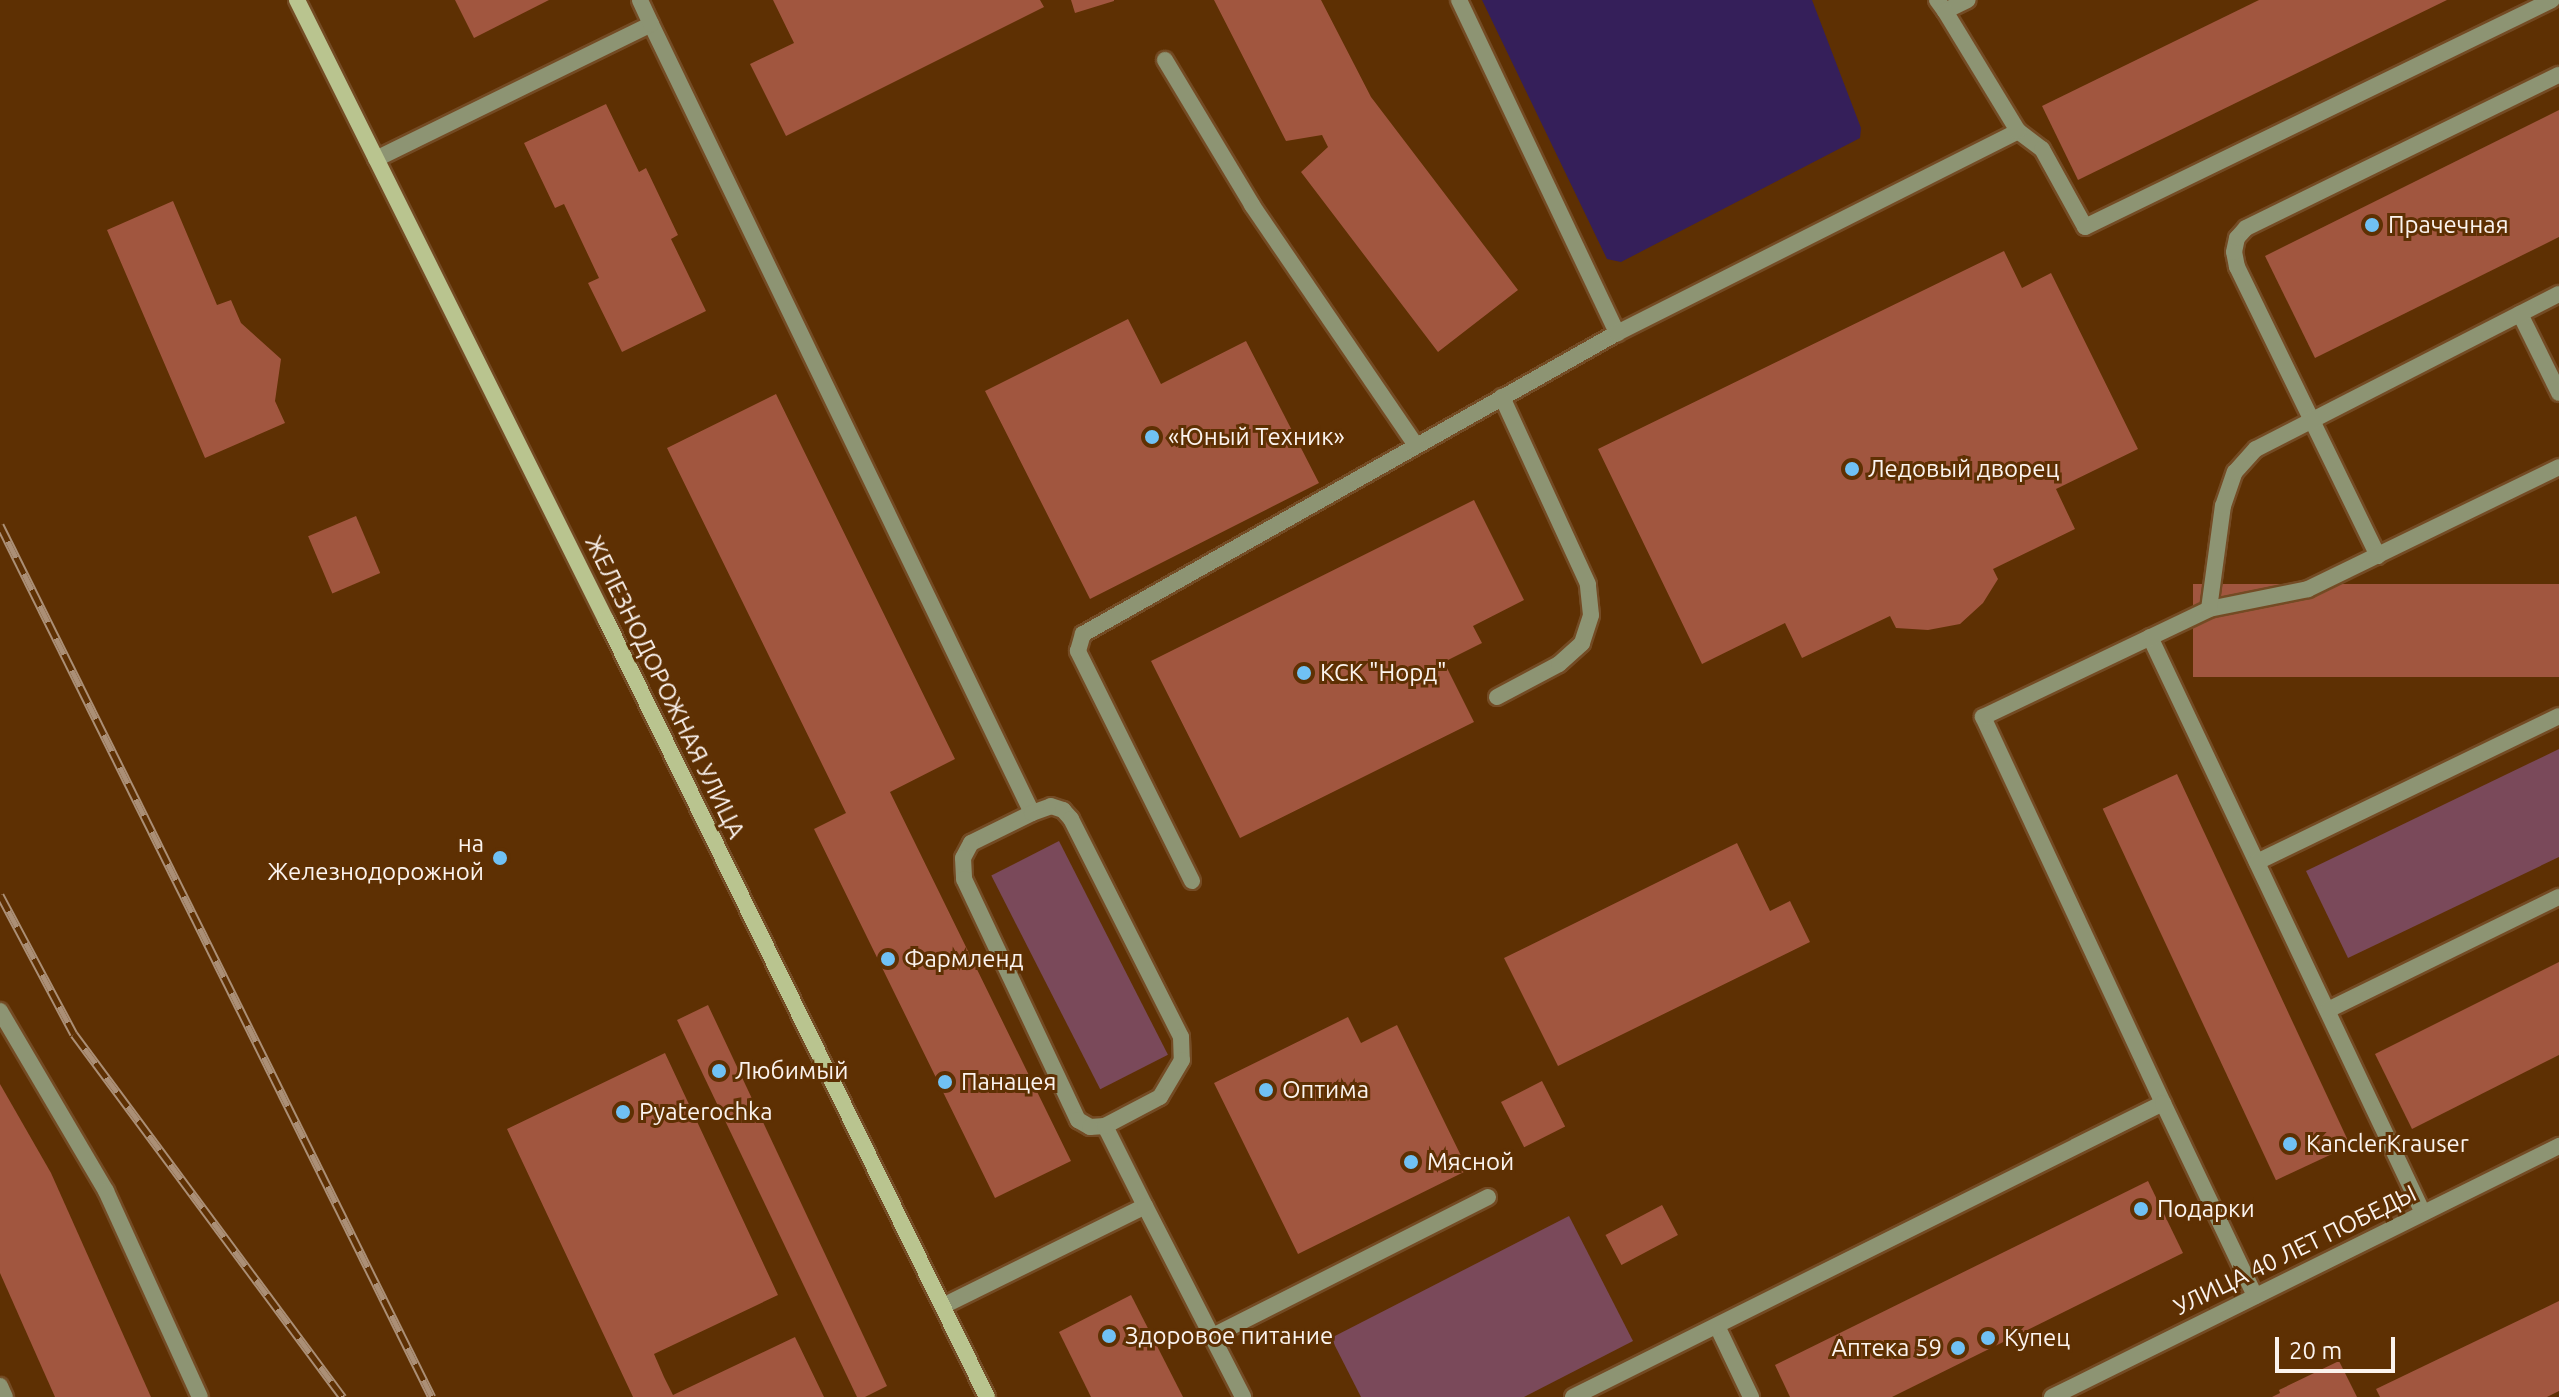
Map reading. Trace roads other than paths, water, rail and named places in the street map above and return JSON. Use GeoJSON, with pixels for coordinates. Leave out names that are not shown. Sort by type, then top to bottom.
{"type":"FeatureCollection","features":[{"type":"Feature","properties":{"kind":"main road","name":"ЖЕЛЕЗНОДОРОЖНАЯ УЛИЦА"},"geometry":{"type":"LineString","coordinates":[[297,0],[987,1397]]}},
{"type":"Feature","properties":{"kind":"street"},"geometry":{"type":"LineString","coordinates":[[640,0],[1032,813]]}},
{"type":"Feature","properties":{"kind":"street"},"geometry":{"type":"LineString","coordinates":[[1459,0],[1617,333]]}},
{"type":"Feature","properties":{"kind":"street"},"geometry":{"type":"LineString","coordinates":[[1968,0],[1941,6],[2018,131],[2042,149],[2085,227],[2552,0]]}},
{"type":"Feature","properties":{"kind":"street"},"geometry":{"type":"LineString","coordinates":[[376,159],[651,24]]}},
{"type":"Feature","properties":{"kind":"street"},"geometry":{"type":"LineString","coordinates":[[1165,60],[1252,205],[1416,445]]}},
{"type":"Feature","properties":{"kind":"street"},"geometry":{"type":"LineString","coordinates":[[2378,556],[2237,267],[2234,252],[2237,238],[2246,228],[2559,75]]}},
{"type":"Feature","properties":{"kind":"street"},"geometry":{"type":"LineString","coordinates":[[1192,881],[1078,651],[1083,634],[1617,333],[2018,131]]}},
{"type":"Feature","properties":{"kind":"street"},"geometry":{"type":"LineString","coordinates":[[2209,609],[2223,506],[2235,472],[2256,449],[2312,417],[2559,294]]}},
{"type":"Feature","properties":{"kind":"street"},"geometry":{"type":"LineString","coordinates":[[2520,314],[2559,393]]}},
{"type":"Feature","properties":{"kind":"street"},"geometry":{"type":"LineString","coordinates":[[1497,697],[1559,664],[1582,643],[1591,615],[1588,584],[1502,397]]}},
{"type":"Feature","properties":{"kind":"street"},"geometry":{"type":"LineString","coordinates":[[2255,1296],[1983,717],[2209,609],[2308,589],[2559,467]]}},
{"type":"Feature","properties":{"kind":"street"},"geometry":{"type":"LineString","coordinates":[[2150,637],[2423,1213]]}},
{"type":"Feature","properties":{"kind":"street"},"geometry":{"type":"LineString","coordinates":[[2257,862],[2559,716]]}},
{"type":"Feature","properties":{"kind":"street"},"geometry":{"type":"LineString","coordinates":[[1051,806],[1063,810],[1071,819],[1181,1037],[1182,1060],[1160,1097],[1105,1126],[1090,1127],[1078,1120],[964,879],[963,858],[971,843],[1051,806]]}},
{"type":"Feature","properties":{"kind":"street"},"geometry":{"type":"LineString","coordinates":[[2328,1010],[2559,897]]}},
{"type":"Feature","properties":{"kind":"street"},"geometry":{"type":"LineString","coordinates":[[0,1011],[106,1191],[200,1397]]}},
{"type":"Feature","properties":{"kind":"street"},"geometry":{"type":"LineString","coordinates":[[1573,1397],[2163,1103]]}},
{"type":"Feature","properties":{"kind":"street"},"geometry":{"type":"LineString","coordinates":[[1105,1126],[1243,1397]]}},
{"type":"Feature","properties":{"kind":"street","name":"УЛИЦА 40 ЛЕТ ПОБЕДЫ"},"geometry":{"type":"LineString","coordinates":[[2052,1397],[2559,1146]]}},
{"type":"Feature","properties":{"kind":"street"},"geometry":{"type":"LineString","coordinates":[[1213,1336],[1488,1197]]}},
{"type":"Feature","properties":{"kind":"street"},"geometry":{"type":"LineString","coordinates":[[943,1306],[1145,1206]]}},
{"type":"Feature","properties":{"kind":"street"},"geometry":{"type":"LineString","coordinates":[[1717,1326],[1751,1397]]}},
{"type":"Feature","properties":{"kind":"street"},"geometry":{"type":"LineString","coordinates":[[0,1386],[5,1397]]}},
{"type":"Feature","properties":{"kind":"railway"},"geometry":{"type":"LineString","coordinates":[[0,525],[432,1397]]}},
{"type":"Feature","properties":{"kind":"railway"},"geometry":{"type":"LineString","coordinates":[[0,895],[74,1034],[343,1397]]}},
{"type":"Feature","properties":{"kind":"place","name":"Прачечная"},"geometry":{"type":"Point","coordinates":[2372,225]}},
{"type":"Feature","properties":{"kind":"place","name":"«Юный Техник»"},"geometry":{"type":"Point","coordinates":[1152,437]}},
{"type":"Feature","properties":{"kind":"place","name":"Ледовый дворец"},"geometry":{"type":"Point","coordinates":[1852,469]}},
{"type":"Feature","properties":{"kind":"place","name":"КСК \"Норд\""},"geometry":{"type":"Point","coordinates":[1304,673]}},
{"type":"Feature","properties":{"kind":"place","name":"на Железнодорожной"},"geometry":{"type":"Point","coordinates":[500,858]}},
{"type":"Feature","properties":{"kind":"place","name":"Фармленд"},"geometry":{"type":"Point","coordinates":[888,959]}},
{"type":"Feature","properties":{"kind":"place","name":"Любимый"},"geometry":{"type":"Point","coordinates":[719,1071]}},
{"type":"Feature","properties":{"kind":"place","name":"Панацея"},"geometry":{"type":"Point","coordinates":[945,1082]}},
{"type":"Feature","properties":{"kind":"place","name":"Оптима"},"geometry":{"type":"Point","coordinates":[1266,1090]}},
{"type":"Feature","properties":{"kind":"place","name":"Pyaterochka"},"geometry":{"type":"Point","coordinates":[623,1112]}},
{"type":"Feature","properties":{"kind":"place","name":"KanclerKrauser"},"geometry":{"type":"Point","coordinates":[2290,1144]}},
{"type":"Feature","properties":{"kind":"place","name":"Мясной"},"geometry":{"type":"Point","coordinates":[1411,1162]}},
{"type":"Feature","properties":{"kind":"place","name":"Подарки"},"geometry":{"type":"Point","coordinates":[2141,1209]}},
{"type":"Feature","properties":{"kind":"place","name":"Здоровое питание"},"geometry":{"type":"Point","coordinates":[1109,1336]}},
{"type":"Feature","properties":{"kind":"place","name":"Купец"},"geometry":{"type":"Point","coordinates":[1988,1338]}},
{"type":"Feature","properties":{"kind":"place","name":"Аптека 59"},"geometry":{"type":"Point","coordinates":[1958,1348]}}]}
